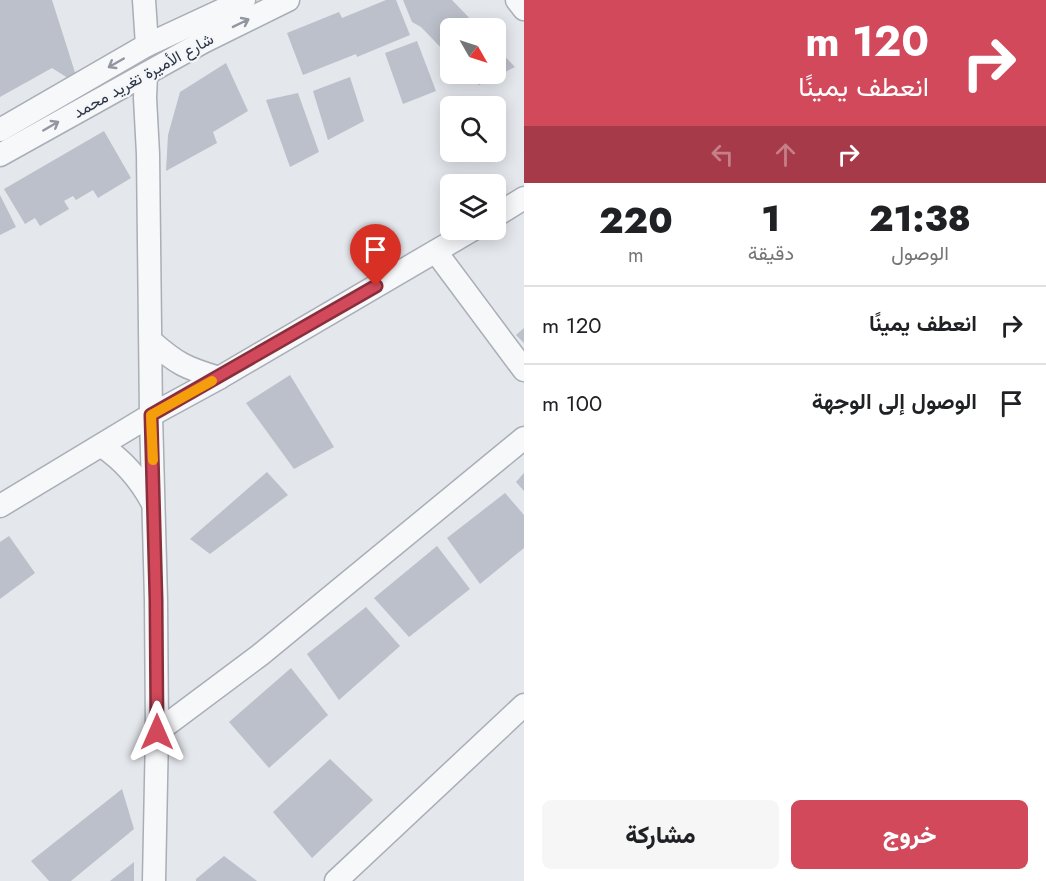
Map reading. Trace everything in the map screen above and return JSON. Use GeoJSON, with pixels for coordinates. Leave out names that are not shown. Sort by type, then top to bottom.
{"type":"FeatureCollection","features":[{"type":"Feature","properties":{"kind":"street"},"geometry":{"type":"LineString","coordinates":[[144,0],[147,45]]}},
{"type":"Feature","properties":{"kind":"street","name":"شارع الأميرة تغريد محمد"},"geometry":{"type":"LineString","coordinates":[[0,130],[147,45],[244,0]]}},
{"type":"Feature","properties":{"kind":"street","name":"شارع الأميرة تغريد محمد"},"geometry":{"type":"LineString","coordinates":[[0,155],[203,42],[288,0]]}},
{"type":"Feature","properties":{"kind":"street"},"geometry":{"type":"LineString","coordinates":[[517,0],[524,9]]}},
{"type":"Feature","properties":{"kind":"street"},"geometry":{"type":"LineString","coordinates":[[146,74],[156,600],[157,732],[154,881]]}},
{"type":"Feature","properties":{"kind":"street"},"geometry":{"type":"LineString","coordinates":[[506,209],[524,198]]}},
{"type":"Feature","properties":{"kind":"street"},"geometry":{"type":"LineString","coordinates":[[0,506],[151,415],[456,240]]}},
{"type":"Feature","properties":{"kind":"street"},"geometry":{"type":"LineString","coordinates":[[436,252],[524,370]]}},
{"type":"Feature","properties":{"kind":"street"},"geometry":{"type":"LineString","coordinates":[[151,341],[182,366],[219,378]]}},
{"type":"Feature","properties":{"kind":"street"},"geometry":{"type":"LineString","coordinates":[[157,732],[260,656],[524,438]]}},
{"type":"Feature","properties":{"kind":"street"},"geometry":{"type":"LineString","coordinates":[[102,446],[132,471],[153,504]]}},
{"type":"Feature","properties":{"kind":"street"},"geometry":{"type":"LineString","coordinates":[[336,881],[524,705]]}},
{"type":"Feature","properties":{"kind":"building"},"geometry":{"type":"Polygon","coordinates":[[[0,0],[52,0],[79,85],[52,68],[0,97],[0,0]]]}},
{"type":"Feature","properties":{"kind":"building"},"geometry":{"type":"Polygon","coordinates":[[[386,0],[396,0],[410,35],[357,57],[356,54],[303,75],[287,33],[339,12],[342,18],[386,0]]]}},
{"type":"Feature","properties":{"kind":"building"},"geometry":{"type":"Polygon","coordinates":[[[403,0],[452,0],[469,18],[440,18],[440,47],[421,27],[412,22],[403,0]]]}},
{"type":"Feature","properties":{"kind":"building"},"geometry":{"type":"Polygon","coordinates":[[[417,41],[436,91],[403,104],[385,53],[417,41]]]}},
{"type":"Feature","properties":{"kind":"building"},"geometry":{"type":"Polygon","coordinates":[[[506,58],[515,67],[506,72],[506,58]]]}},
{"type":"Feature","properties":{"kind":"building"},"geometry":{"type":"Polygon","coordinates":[[[226,63],[248,111],[213,132],[217,143],[166,171],[168,135],[180,92],[226,63]]]}},
{"type":"Feature","properties":{"kind":"building"},"geometry":{"type":"Polygon","coordinates":[[[350,77],[364,121],[328,140],[313,91],[350,77]]]}},
{"type":"Feature","properties":{"kind":"building"},"geometry":{"type":"Polygon","coordinates":[[[298,93],[319,152],[290,167],[266,100],[298,93]]]}},
{"type":"Feature","properties":{"kind":"building"},"geometry":{"type":"Polygon","coordinates":[[[104,131],[131,178],[98,198],[93,190],[76,200],[73,196],[64,201],[69,209],[40,226],[35,218],[25,224],[4,189],[104,131]]]}},
{"type":"Feature","properties":{"kind":"building"},"geometry":{"type":"Polygon","coordinates":[[[0,195],[16,227],[0,235],[0,195]]]}},
{"type":"Feature","properties":{"kind":"building"},"geometry":{"type":"Polygon","coordinates":[[[524,328],[524,343],[516,335],[524,328]]]}},
{"type":"Feature","properties":{"kind":"building"},"geometry":{"type":"Polygon","coordinates":[[[290,375],[334,447],[294,469],[246,403],[290,375]]]}},
{"type":"Feature","properties":{"kind":"building"},"geometry":{"type":"Polygon","coordinates":[[[267,472],[288,495],[210,554],[190,539],[267,472]]]}},
{"type":"Feature","properties":{"kind":"building"},"geometry":{"type":"Polygon","coordinates":[[[524,473],[524,491],[516,482],[524,473]]]}},
{"type":"Feature","properties":{"kind":"building"},"geometry":{"type":"Polygon","coordinates":[[[505,493],[524,515],[524,548],[480,584],[447,538],[505,493]]]}},
{"type":"Feature","properties":{"kind":"building"},"geometry":{"type":"Polygon","coordinates":[[[9,536],[35,573],[0,599],[0,542],[9,536]]]}},
{"type":"Feature","properties":{"kind":"building"},"geometry":{"type":"Polygon","coordinates":[[[437,546],[470,589],[409,637],[374,598],[437,546]]]}},
{"type":"Feature","properties":{"kind":"building"},"geometry":{"type":"Polygon","coordinates":[[[366,607],[400,646],[339,700],[307,654],[366,607]]]}},
{"type":"Feature","properties":{"kind":"building"},"geometry":{"type":"Polygon","coordinates":[[[291,668],[328,715],[269,768],[229,722],[291,668]]]}},
{"type":"Feature","properties":{"kind":"building"},"geometry":{"type":"Polygon","coordinates":[[[330,759],[373,800],[312,858],[273,812],[330,759]]]}},
{"type":"Feature","properties":{"kind":"building"},"geometry":{"type":"Polygon","coordinates":[[[122,789],[134,829],[71,881],[49,881],[31,861],[122,789]]]}},
{"type":"Feature","properties":{"kind":"building"},"geometry":{"type":"Polygon","coordinates":[[[224,856],[257,881],[196,881],[224,856]]]}},
{"type":"Feature","properties":{"kind":"building"},"geometry":{"type":"Polygon","coordinates":[[[134,862],[134,881],[110,881],[134,862]]]}},
{"type":"Feature","properties":{"kind":"slow traffic"},"geometry":{"type":"LineString","coordinates":[[153,460],[151,415],[212,381]]}},
{"type":"Feature","properties":{"kind":"route"},"geometry":{"type":"LineString","coordinates":[[157,732],[151,415],[376,286]]}}]}
